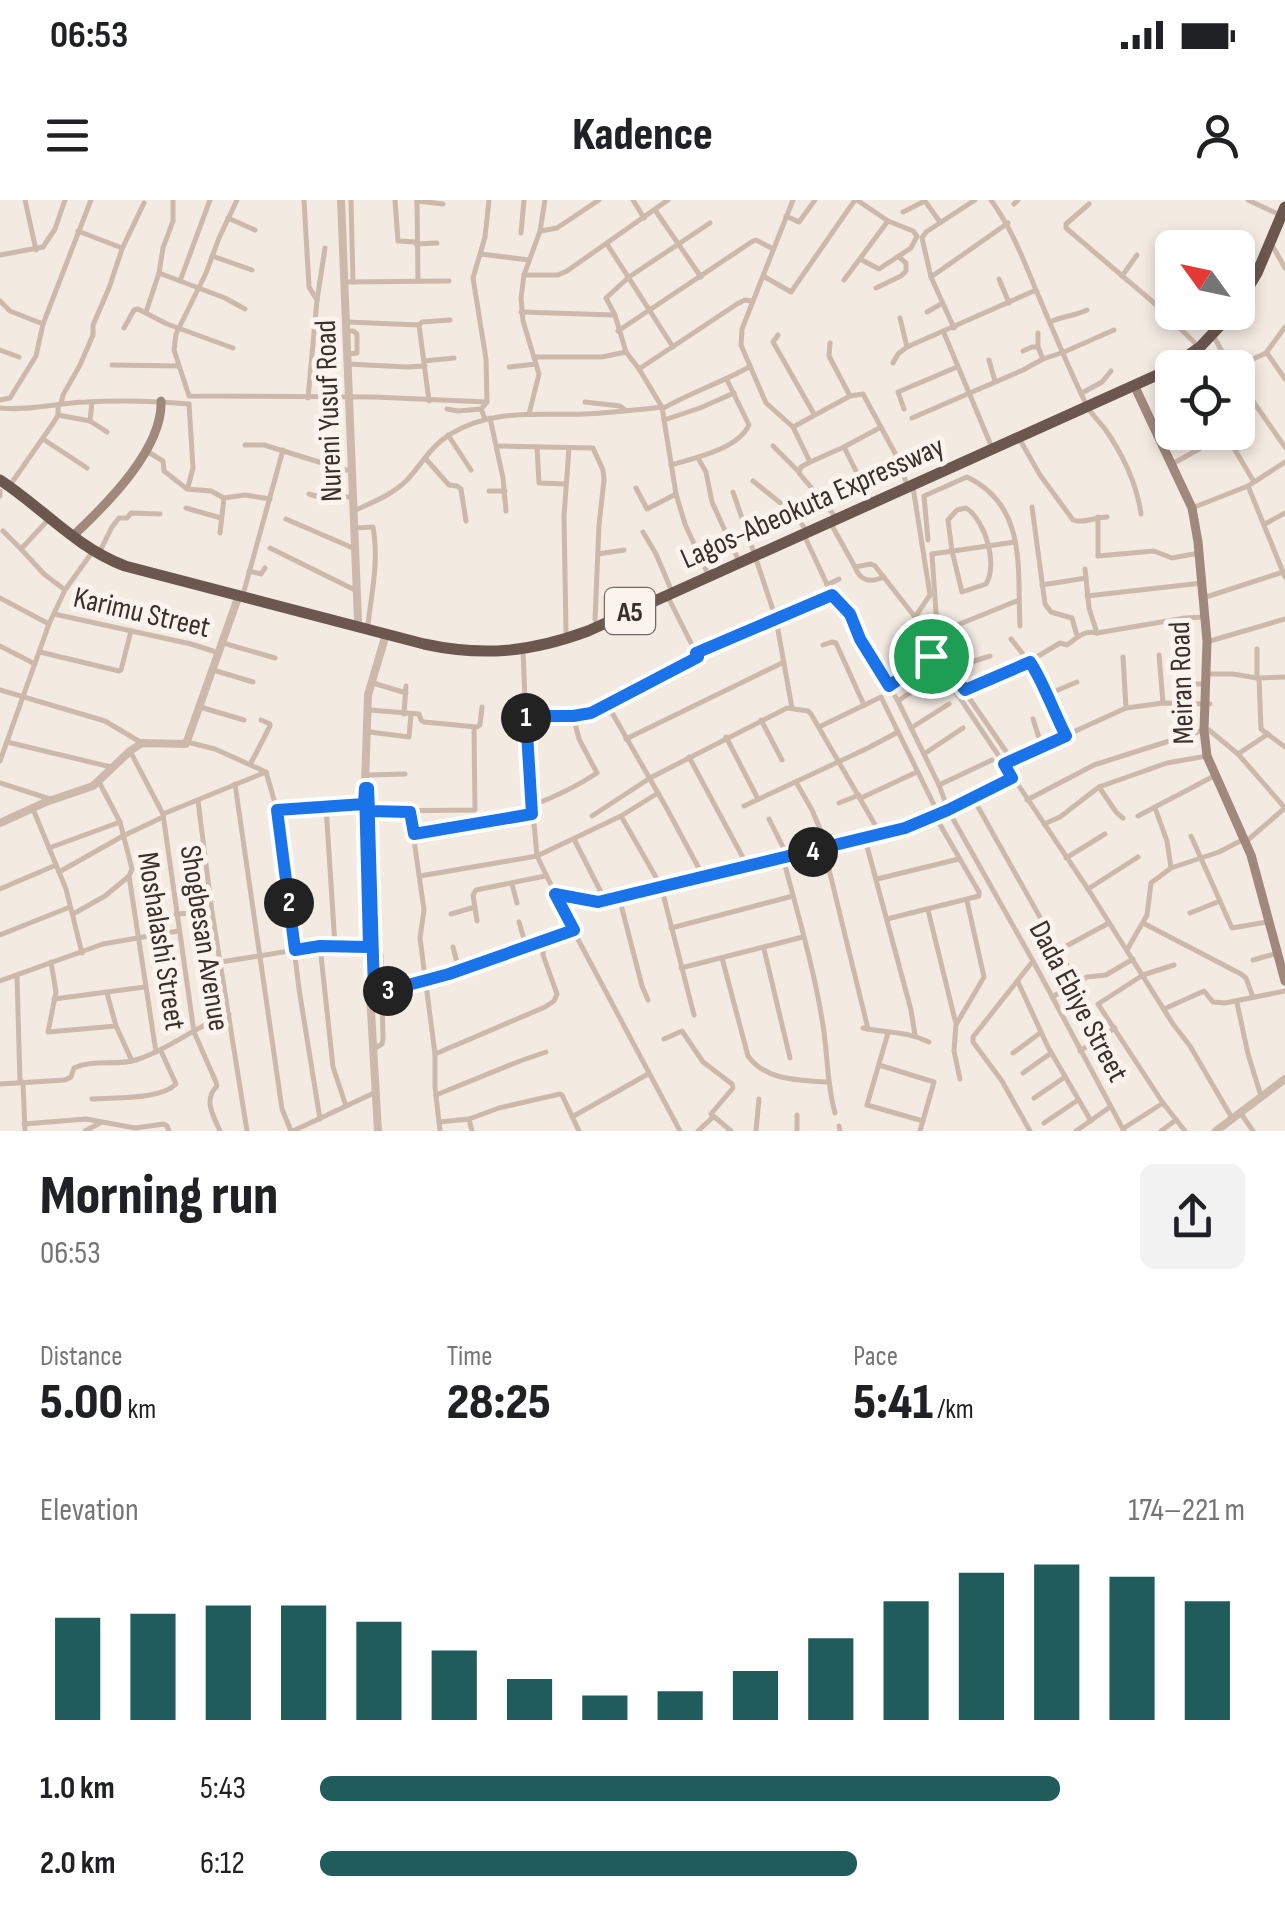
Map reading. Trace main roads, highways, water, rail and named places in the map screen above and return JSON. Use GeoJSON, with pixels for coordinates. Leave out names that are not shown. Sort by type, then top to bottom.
{"type":"FeatureCollection","features":[{"type":"Feature","properties":{"kind":"highway"},"geometry":{"type":"LineString","coordinates":[[1255,276],[1281,219],[1282,200]]}},
{"type":"Feature","properties":{"kind":"highway"},"geometry":{"type":"LineString","coordinates":[[1255,264],[1281,219]]}},
{"type":"Feature","properties":{"kind":"highway","name":"Lagos-Abeokuta Expressway"},"geometry":{"type":"LineString","coordinates":[[241,593],[450,650],[523,650],[588,630],[832,519],[1168,362],[1210,330]]}},
{"type":"Feature","properties":{"kind":"highway","name":"Lagos-Abeokuta Expressway"},"geometry":{"type":"LineString","coordinates":[[1198,350],[1218,330]]}},
{"type":"Feature","properties":{"kind":"highway","name":"Lagos-Abeokuta Expressway"},"geometry":{"type":"LineString","coordinates":[[832,519],[870,498],[1018,437],[1085,400],[1155,376]]}},
{"type":"Feature","properties":{"kind":"highway","name":"Lagos-Abeokuta Expressway"},"geometry":{"type":"LineString","coordinates":[[4,478],[96,551]]}},
{"type":"Feature","properties":{"kind":"highway","name":"Lagos-Abeokuta Expressway"},"geometry":{"type":"LineString","coordinates":[[4,478],[49,519],[125,566],[426,640],[474,647],[530,642],[566,632],[754,552]]}},
{"type":"Feature","properties":{"kind":"main road","name":"Meiran Road"},"geometry":{"type":"LineString","coordinates":[[1136,384],[1174,462],[1197,523],[1210,641],[1207,756],[1247,839],[1285,981]]}},
{"type":"Feature","properties":{"kind":"main road","name":"Meiran Road"},"geometry":{"type":"LineString","coordinates":[[1136,384],[1193,507]]}},
{"type":"Feature","properties":{"kind":"main road"},"geometry":{"type":"LineString","coordinates":[[75,534],[129,477],[160,422],[161,401]]}},
{"type":"Feature","properties":{"kind":"main road","name":"Meiran Road"},"geometry":{"type":"LineString","coordinates":[[1197,523],[1208,679]]}},
{"type":"Feature","properties":{"kind":"main road","name":"Meiran Road"},"geometry":{"type":"LineString","coordinates":[[1206,730],[1214,762],[1259,866],[1285,967]]}}]}
